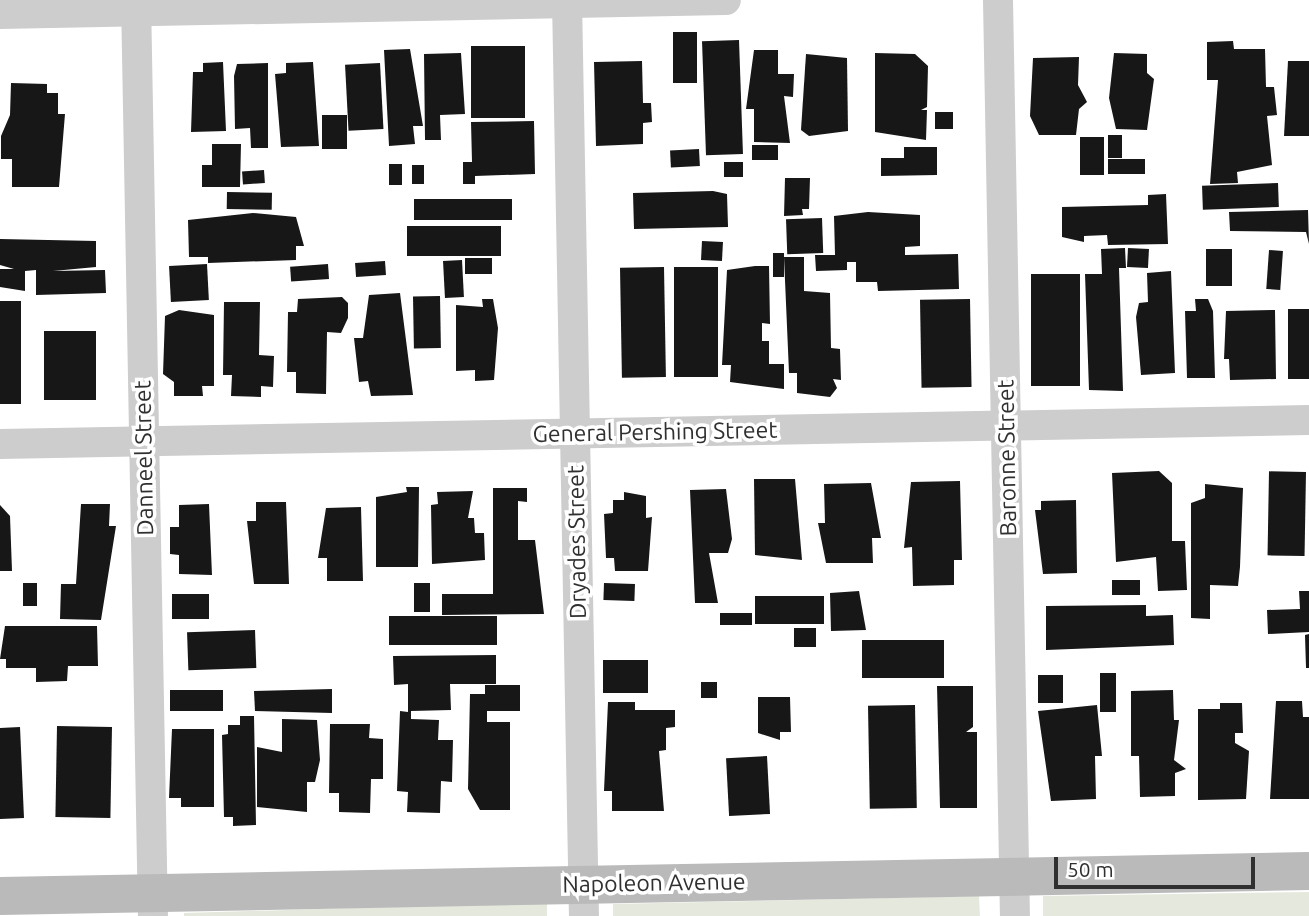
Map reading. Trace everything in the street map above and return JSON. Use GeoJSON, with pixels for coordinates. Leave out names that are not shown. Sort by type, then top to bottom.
{"type":"FeatureCollection","features":[{"type":"Feature","properties":{"kind":"main road","name":"Napoleon Avenue"},"geometry":{"type":"LineString","coordinates":[[0,896],[152,904],[584,900],[1014,876],[1309,870]]}},
{"type":"Feature","properties":{"kind":"street"},"geometry":{"type":"LineString","coordinates":[[0,14],[136,6],[726,0]]}},
{"type":"Feature","properties":{"kind":"street","name":"Baronne Street"},"geometry":{"type":"LineString","coordinates":[[998,0],[1015,916]]}},
{"type":"Feature","properties":{"kind":"street","name":"Dryades Street"},"geometry":{"type":"LineString","coordinates":[[567,1],[584,900]]}},
{"type":"Feature","properties":{"kind":"street","name":"Danneel Street"},"geometry":{"type":"LineString","coordinates":[[136,6],[152,904]]}},
{"type":"Feature","properties":{"kind":"street","name":"General Pershing Street"},"geometry":{"type":"LineString","coordinates":[[0,444],[1309,420]]}},
{"type":"Feature","properties":{"kind":"shaded area"},"geometry":{"type":"Polygon","coordinates":[[[1309,892],[1309,916],[1043,916],[1043,896],[1309,892]]]}},
{"type":"Feature","properties":{"kind":"shaded area"},"geometry":{"type":"Polygon","coordinates":[[[979,896],[980,916],[613,916],[613,904],[979,896]]]}},
{"type":"Feature","properties":{"kind":"shaded area"},"geometry":{"type":"Polygon","coordinates":[[[547,902],[547,916],[184,916],[184,913],[547,902]]]}},
{"type":"Feature","properties":{"kind":"building"},"geometry":{"type":"Polygon","coordinates":[[[673,32],[697,32],[697,83],[673,83],[673,32]]]}},
{"type":"Feature","properties":{"kind":"building"},"geometry":{"type":"Polygon","coordinates":[[[739,40],[743,154],[706,155],[702,41],[739,40]]]}},
{"type":"Feature","properties":{"kind":"building"},"geometry":{"type":"Polygon","coordinates":[[[1233,41],[1234,49],[1265,49],[1266,87],[1274,87],[1277,115],[1267,116],[1272,165],[1237,172],[1238,183],[1210,184],[1218,80],[1207,80],[1207,42],[1233,41]]]}},
{"type":"Feature","properties":{"kind":"building"},"geometry":{"type":"Polygon","coordinates":[[[471,46],[525,46],[525,118],[471,118],[471,46]]]}},
{"type":"Feature","properties":{"kind":"building"},"geometry":{"type":"Polygon","coordinates":[[[410,49],[423,126],[413,126],[415,144],[389,146],[384,50],[410,49]]]}},
{"type":"Feature","properties":{"kind":"building"},"geometry":{"type":"Polygon","coordinates":[[[754,50],[778,50],[778,74],[794,74],[793,97],[784,96],[790,143],[754,142],[754,109],[746,109],[754,50]]]}},
{"type":"Feature","properties":{"kind":"building"},"geometry":{"type":"Polygon","coordinates":[[[461,53],[465,114],[440,115],[441,140],[425,140],[424,54],[461,53]]]}},
{"type":"Feature","properties":{"kind":"building"},"geometry":{"type":"Polygon","coordinates":[[[875,53],[915,54],[928,66],[927,107],[921,110],[927,110],[926,140],[875,132],[875,53]]]}},
{"type":"Feature","properties":{"kind":"building"},"geometry":{"type":"Polygon","coordinates":[[[1114,53],[1147,54],[1147,73],[1154,79],[1147,130],[1116,129],[1109,98],[1114,53]]]}},
{"type":"Feature","properties":{"kind":"building"},"geometry":{"type":"Polygon","coordinates":[[[806,54],[847,58],[848,131],[809,136],[801,130],[806,54]]]}},
{"type":"Feature","properties":{"kind":"building"},"geometry":{"type":"Polygon","coordinates":[[[1079,57],[1078,85],[1087,102],[1079,109],[1076,135],[1039,135],[1030,116],[1033,58],[1079,57]]]}},
{"type":"Feature","properties":{"kind":"building"},"geometry":{"type":"Polygon","coordinates":[[[642,61],[643,103],[651,103],[652,122],[643,123],[643,144],[596,146],[594,62],[642,61]]]}},
{"type":"Feature","properties":{"kind":"building"},"geometry":{"type":"Polygon","coordinates":[[[1288,61],[1309,61],[1309,136],[1284,136],[1288,61]]]}},
{"type":"Feature","properties":{"kind":"building"},"geometry":{"type":"Polygon","coordinates":[[[223,62],[226,131],[191,132],[193,72],[203,72],[203,63],[223,62]]]}},
{"type":"Feature","properties":{"kind":"building"},"geometry":{"type":"Polygon","coordinates":[[[313,62],[319,146],[281,147],[275,74],[286,73],[286,63],[313,62]]]}},
{"type":"Feature","properties":{"kind":"building"},"geometry":{"type":"Polygon","coordinates":[[[268,63],[268,148],[251,148],[250,128],[235,129],[234,76],[237,64],[268,63]]]}},
{"type":"Feature","properties":{"kind":"building"},"geometry":{"type":"Polygon","coordinates":[[[380,63],[383,129],[349,131],[345,65],[380,63]]]}},
{"type":"Feature","properties":{"kind":"building"},"geometry":{"type":"Polygon","coordinates":[[[11,83],[47,84],[47,93],[58,93],[58,114],[65,114],[59,187],[12,187],[12,159],[1,159],[1,136],[10,115],[11,83]]]}},
{"type":"Feature","properties":{"kind":"building"},"geometry":{"type":"Polygon","coordinates":[[[935,112],[953,112],[953,129],[935,129],[935,112]]]}},
{"type":"Feature","properties":{"kind":"building"},"geometry":{"type":"Polygon","coordinates":[[[322,115],[347,115],[347,149],[322,149],[322,115]]]}},
{"type":"Feature","properties":{"kind":"building"},"geometry":{"type":"Polygon","coordinates":[[[534,121],[535,174],[475,176],[475,184],[463,184],[463,162],[472,162],[471,122],[534,121]]]}},
{"type":"Feature","properties":{"kind":"building"},"geometry":{"type":"Polygon","coordinates":[[[1108,135],[1122,135],[1122,158],[1108,158],[1108,135]]]}},
{"type":"Feature","properties":{"kind":"building"},"geometry":{"type":"Polygon","coordinates":[[[1080,137],[1104,137],[1104,175],[1080,175],[1080,137]]]}},
{"type":"Feature","properties":{"kind":"building"},"geometry":{"type":"Polygon","coordinates":[[[212,144],[241,144],[240,187],[202,187],[202,165],[212,165],[212,144]]]}},
{"type":"Feature","properties":{"kind":"building"},"geometry":{"type":"Polygon","coordinates":[[[752,145],[778,145],[778,160],[752,160],[752,145]]]}},
{"type":"Feature","properties":{"kind":"building"},"geometry":{"type":"Polygon","coordinates":[[[904,147],[937,147],[937,175],[881,176],[881,158],[904,158],[904,147]]]}},
{"type":"Feature","properties":{"kind":"building"},"geometry":{"type":"Polygon","coordinates":[[[699,149],[700,166],[671,167],[670,151],[699,149]]]}},
{"type":"Feature","properties":{"kind":"building"},"geometry":{"type":"Polygon","coordinates":[[[1108,159],[1145,159],[1145,174],[1108,174],[1108,159]]]}},
{"type":"Feature","properties":{"kind":"building"},"geometry":{"type":"Polygon","coordinates":[[[724,162],[743,162],[743,177],[724,177],[724,162]]]}},
{"type":"Feature","properties":{"kind":"building"},"geometry":{"type":"Polygon","coordinates":[[[389,164],[402,164],[402,185],[389,185],[389,164]]]}},
{"type":"Feature","properties":{"kind":"building"},"geometry":{"type":"Polygon","coordinates":[[[412,165],[424,165],[424,184],[412,184],[412,165]]]}},
{"type":"Feature","properties":{"kind":"building"},"geometry":{"type":"Polygon","coordinates":[[[264,170],[265,183],[243,185],[242,172],[264,170]]]}},
{"type":"Feature","properties":{"kind":"building"},"geometry":{"type":"Polygon","coordinates":[[[785,178],[810,178],[809,209],[802,209],[803,215],[784,216],[785,178]]]}},
{"type":"Feature","properties":{"kind":"building"},"geometry":{"type":"Polygon","coordinates":[[[1278,183],[1279,207],[1203,210],[1202,186],[1278,183]]]}},
{"type":"Feature","properties":{"kind":"building"},"geometry":{"type":"Polygon","coordinates":[[[713,191],[727,194],[728,227],[634,229],[633,193],[713,191]]]}},
{"type":"Feature","properties":{"kind":"building"},"geometry":{"type":"Polygon","coordinates":[[[227,192],[272,193],[272,210],[227,209],[227,192]]]}},
{"type":"Feature","properties":{"kind":"building"},"geometry":{"type":"Polygon","coordinates":[[[1166,194],[1168,244],[1108,245],[1107,235],[1084,236],[1084,242],[1062,237],[1062,207],[1148,205],[1148,195],[1166,194]]]}},
{"type":"Feature","properties":{"kind":"building"},"geometry":{"type":"Polygon","coordinates":[[[414,199],[512,199],[512,220],[414,220],[414,199]]]}},
{"type":"Feature","properties":{"kind":"building"},"geometry":{"type":"Polygon","coordinates":[[[1308,210],[1309,244],[1306,232],[1230,231],[1229,212],[1308,210]]]}},
{"type":"Feature","properties":{"kind":"building"},"geometry":{"type":"Polygon","coordinates":[[[868,212],[920,215],[920,246],[905,247],[905,255],[958,254],[959,289],[878,291],[877,282],[856,282],[856,262],[847,262],[847,270],[816,271],[815,255],[835,255],[834,216],[868,212]]]}},
{"type":"Feature","properties":{"kind":"building"},"geometry":{"type":"Polygon","coordinates":[[[253,213],[296,217],[304,246],[296,246],[296,260],[208,263],[208,257],[189,257],[188,220],[253,213]]]}},
{"type":"Feature","properties":{"kind":"building"},"geometry":{"type":"Polygon","coordinates":[[[822,218],[823,253],[787,254],[786,219],[822,218]]]}},
{"type":"Feature","properties":{"kind":"building"},"geometry":{"type":"Polygon","coordinates":[[[407,226],[501,226],[501,256],[407,256],[407,226]]]}},
{"type":"Feature","properties":{"kind":"building"},"geometry":{"type":"Polygon","coordinates":[[[0,239],[96,241],[96,267],[53,271],[105,270],[106,293],[36,295],[36,270],[25,271],[25,291],[0,287],[0,269],[14,269],[0,265],[0,239]]]}},
{"type":"Feature","properties":{"kind":"building"},"geometry":{"type":"Polygon","coordinates":[[[702,241],[723,242],[722,261],[701,260],[702,241]]]}},
{"type":"Feature","properties":{"kind":"building"},"geometry":{"type":"Polygon","coordinates":[[[1125,248],[1126,268],[1119,268],[1123,391],[1089,390],[1085,274],[1102,274],[1101,249],[1125,248]]]}},
{"type":"Feature","properties":{"kind":"building"},"geometry":{"type":"Polygon","coordinates":[[[1128,248],[1149,249],[1148,268],[1127,267],[1128,248]]]}},
{"type":"Feature","properties":{"kind":"building"},"geometry":{"type":"Polygon","coordinates":[[[1206,249],[1232,249],[1232,286],[1206,286],[1206,249]]]}},
{"type":"Feature","properties":{"kind":"building"},"geometry":{"type":"Polygon","coordinates":[[[1269,250],[1283,251],[1280,290],[1266,289],[1269,250]]]}},
{"type":"Feature","properties":{"kind":"building"},"geometry":{"type":"Polygon","coordinates":[[[773,253],[784,253],[784,277],[773,277],[773,253]]]}},
{"type":"Feature","properties":{"kind":"building"},"geometry":{"type":"Polygon","coordinates":[[[784,257],[804,257],[804,291],[830,293],[831,348],[840,349],[841,380],[833,379],[837,388],[830,397],[797,393],[797,373],[789,373],[784,257]]]}},
{"type":"Feature","properties":{"kind":"building"},"geometry":{"type":"Polygon","coordinates":[[[465,258],[492,258],[492,274],[465,274],[465,258]]]}},
{"type":"Feature","properties":{"kind":"building"},"geometry":{"type":"Polygon","coordinates":[[[462,260],[464,297],[445,298],[443,261],[462,260]]]}},
{"type":"Feature","properties":{"kind":"building"},"geometry":{"type":"Polygon","coordinates":[[[385,261],[386,275],[356,277],[355,263],[385,261]]]}},
{"type":"Feature","properties":{"kind":"building"},"geometry":{"type":"Polygon","coordinates":[[[207,264],[209,300],[171,302],[169,266],[207,264]]]}},
{"type":"Feature","properties":{"kind":"building"},"geometry":{"type":"Polygon","coordinates":[[[328,264],[329,279],[291,282],[290,267],[328,264]]]}},
{"type":"Feature","properties":{"kind":"building"},"geometry":{"type":"Polygon","coordinates":[[[769,266],[770,324],[762,323],[762,341],[769,341],[769,364],[784,364],[784,389],[730,382],[731,365],[722,365],[727,270],[769,266]]]}},
{"type":"Feature","properties":{"kind":"building"},"geometry":{"type":"Polygon","coordinates":[[[664,267],[666,377],[622,378],[620,268],[664,267]]]}},
{"type":"Feature","properties":{"kind":"building"},"geometry":{"type":"Polygon","coordinates":[[[674,267],[718,267],[718,377],[674,377],[674,267]]]}},
{"type":"Feature","properties":{"kind":"building"},"geometry":{"type":"Polygon","coordinates":[[[1171,271],[1175,373],[1141,375],[1136,317],[1139,303],[1148,302],[1147,273],[1171,271]]]}},
{"type":"Feature","properties":{"kind":"building"},"geometry":{"type":"Polygon","coordinates":[[[1031,274],[1080,274],[1080,386],[1031,386],[1031,274]]]}},
{"type":"Feature","properties":{"kind":"building"},"geometry":{"type":"Polygon","coordinates":[[[400,293],[413,395],[371,396],[368,381],[359,382],[354,338],[363,338],[369,295],[400,293]]]}},
{"type":"Feature","properties":{"kind":"building"},"geometry":{"type":"Polygon","coordinates":[[[413,296],[440,296],[441,348],[414,348],[413,296]]]}},
{"type":"Feature","properties":{"kind":"building"},"geometry":{"type":"Polygon","coordinates":[[[342,297],[348,303],[348,318],[341,333],[327,332],[326,394],[296,393],[296,372],[287,372],[288,312],[297,312],[298,299],[342,297]]]}},
{"type":"Feature","properties":{"kind":"building"},"geometry":{"type":"Polygon","coordinates":[[[482,299],[493,299],[498,328],[494,380],[475,381],[475,370],[456,371],[456,305],[483,307],[482,299]]]}},
{"type":"Feature","properties":{"kind":"building"},"geometry":{"type":"Polygon","coordinates":[[[970,299],[972,387],[922,388],[920,300],[970,299]]]}},
{"type":"Feature","properties":{"kind":"building"},"geometry":{"type":"Polygon","coordinates":[[[1195,299],[1208,299],[1213,311],[1215,378],[1187,378],[1185,311],[1196,311],[1195,299]]]}},
{"type":"Feature","properties":{"kind":"building"},"geometry":{"type":"Polygon","coordinates":[[[0,301],[21,301],[21,404],[0,404],[0,301]]]}},
{"type":"Feature","properties":{"kind":"building"},"geometry":{"type":"Polygon","coordinates":[[[224,302],[260,302],[259,355],[274,356],[273,387],[261,386],[261,397],[231,396],[232,375],[223,375],[224,302]]]}},
{"type":"Feature","properties":{"kind":"building"},"geometry":{"type":"Polygon","coordinates":[[[1288,309],[1309,309],[1309,379],[1288,379],[1288,309]]]}},
{"type":"Feature","properties":{"kind":"building"},"geometry":{"type":"Polygon","coordinates":[[[179,310],[214,315],[214,386],[202,386],[203,396],[174,396],[174,382],[163,374],[165,316],[179,310]]]}},
{"type":"Feature","properties":{"kind":"building"},"geometry":{"type":"Polygon","coordinates":[[[1275,310],[1276,379],[1230,380],[1229,359],[1224,359],[1226,311],[1275,310]]]}},
{"type":"Feature","properties":{"kind":"building"},"geometry":{"type":"Polygon","coordinates":[[[44,331],[96,331],[96,400],[44,400],[44,331]]]}},
{"type":"Feature","properties":{"kind":"building"},"geometry":{"type":"Polygon","coordinates":[[[1159,471],[1172,483],[1172,541],[1185,541],[1187,590],[1158,591],[1156,557],[1116,562],[1112,473],[1159,471]]]}},
{"type":"Feature","properties":{"kind":"building"},"geometry":{"type":"Polygon","coordinates":[[[1269,471],[1306,472],[1305,556],[1268,555],[1269,471]]]}},
{"type":"Feature","properties":{"kind":"building"},"geometry":{"type":"Polygon","coordinates":[[[754,479],[795,479],[802,560],[755,555],[754,479]]]}},
{"type":"Feature","properties":{"kind":"building"},"geometry":{"type":"Polygon","coordinates":[[[960,481],[962,560],[954,560],[954,585],[913,586],[912,547],[904,548],[911,482],[960,481]]]}},
{"type":"Feature","properties":{"kind":"building"},"geometry":{"type":"Polygon","coordinates":[[[871,483],[881,538],[872,538],[873,563],[826,563],[818,523],[825,523],[824,484],[871,483]]]}},
{"type":"Feature","properties":{"kind":"building"},"geometry":{"type":"Polygon","coordinates":[[[1205,484],[1243,488],[1238,586],[1210,585],[1210,619],[1191,618],[1191,503],[1205,498],[1205,484]]]}},
{"type":"Feature","properties":{"kind":"building"},"geometry":{"type":"Polygon","coordinates":[[[406,487],[419,487],[418,567],[376,567],[376,497],[407,492],[406,487]]]}},
{"type":"Feature","properties":{"kind":"building"},"geometry":{"type":"Polygon","coordinates":[[[493,488],[527,488],[527,502],[518,501],[518,540],[535,540],[544,614],[442,615],[442,594],[493,594],[493,488]]]}},
{"type":"Feature","properties":{"kind":"building"},"geometry":{"type":"Polygon","coordinates":[[[726,489],[732,539],[728,553],[709,553],[718,603],[695,603],[690,490],[726,489]]]}},
{"type":"Feature","properties":{"kind":"building"},"geometry":{"type":"Polygon","coordinates":[[[473,491],[468,518],[474,518],[475,533],[484,533],[485,560],[432,564],[431,505],[438,504],[437,492],[473,491]]]}},
{"type":"Feature","properties":{"kind":"building"},"geometry":{"type":"Polygon","coordinates":[[[624,492],[646,496],[646,518],[652,517],[648,571],[615,571],[614,558],[606,558],[604,514],[613,513],[613,500],[624,500],[624,492]]]}},
{"type":"Feature","properties":{"kind":"building"},"geometry":{"type":"Polygon","coordinates":[[[1076,500],[1077,573],[1043,574],[1035,510],[1041,510],[1041,501],[1076,500]]]}},
{"type":"Feature","properties":{"kind":"building"},"geometry":{"type":"Polygon","coordinates":[[[256,502],[286,502],[289,584],[254,584],[247,521],[256,521],[256,502]]]}},
{"type":"Feature","properties":{"kind":"building"},"geometry":{"type":"Polygon","coordinates":[[[81,504],[110,504],[109,526],[116,526],[101,620],[60,619],[61,584],[76,584],[81,504]]]}},
{"type":"Feature","properties":{"kind":"building"},"geometry":{"type":"Polygon","coordinates":[[[209,504],[212,575],[179,574],[179,555],[170,554],[170,527],[179,527],[179,505],[209,504]]]}},
{"type":"Feature","properties":{"kind":"building"},"geometry":{"type":"Polygon","coordinates":[[[0,505],[10,516],[12,571],[0,571],[0,505]]]}},
{"type":"Feature","properties":{"kind":"building"},"geometry":{"type":"Polygon","coordinates":[[[361,507],[363,581],[327,581],[327,558],[318,558],[326,508],[361,507]]]}},
{"type":"Feature","properties":{"kind":"building"},"geometry":{"type":"Polygon","coordinates":[[[1112,580],[1140,580],[1140,595],[1112,595],[1112,580]]]}},
{"type":"Feature","properties":{"kind":"building"},"geometry":{"type":"Polygon","coordinates":[[[23,583],[37,583],[37,606],[23,606],[23,583]]]}},
{"type":"Feature","properties":{"kind":"building"},"geometry":{"type":"Polygon","coordinates":[[[414,583],[430,583],[430,612],[414,612],[414,583]]]}},
{"type":"Feature","properties":{"kind":"building"},"geometry":{"type":"Polygon","coordinates":[[[604,583],[635,584],[634,601],[603,600],[604,583]]]}},
{"type":"Feature","properties":{"kind":"building"},"geometry":{"type":"Polygon","coordinates":[[[859,591],[866,630],[831,631],[830,593],[859,591]]]}},
{"type":"Feature","properties":{"kind":"building"},"geometry":{"type":"Polygon","coordinates":[[[1299,591],[1309,591],[1309,632],[1268,634],[1267,610],[1300,609],[1299,591]]]}},
{"type":"Feature","properties":{"kind":"building"},"geometry":{"type":"Polygon","coordinates":[[[172,594],[209,594],[209,619],[172,619],[172,594]]]}},
{"type":"Feature","properties":{"kind":"building"},"geometry":{"type":"Polygon","coordinates":[[[755,596],[824,596],[824,624],[755,624],[755,596]]]}},
{"type":"Feature","properties":{"kind":"building"},"geometry":{"type":"Polygon","coordinates":[[[1146,605],[1146,616],[1173,615],[1174,645],[1046,650],[1046,606],[1146,605]]]}},
{"type":"Feature","properties":{"kind":"building"},"geometry":{"type":"Polygon","coordinates":[[[720,613],[752,613],[752,625],[720,625],[720,613]]]}},
{"type":"Feature","properties":{"kind":"building"},"geometry":{"type":"Polygon","coordinates":[[[389,616],[497,616],[497,645],[389,645],[389,616]]]}},
{"type":"Feature","properties":{"kind":"building"},"geometry":{"type":"Polygon","coordinates":[[[5,626],[97,626],[98,666],[68,666],[67,681],[36,682],[36,668],[6,668],[6,659],[0,659],[5,626]]]}},
{"type":"Feature","properties":{"kind":"building"},"geometry":{"type":"Polygon","coordinates":[[[794,628],[816,628],[816,647],[794,647],[794,628]]]}},
{"type":"Feature","properties":{"kind":"building"},"geometry":{"type":"Polygon","coordinates":[[[255,630],[256,668],[188,670],[187,632],[255,630]]]}},
{"type":"Feature","properties":{"kind":"building"},"geometry":{"type":"Polygon","coordinates":[[[1309,634],[1309,668],[1306,668],[1305,635],[1309,634]]]}},
{"type":"Feature","properties":{"kind":"building"},"geometry":{"type":"Polygon","coordinates":[[[862,640],[944,640],[944,678],[862,678],[862,640]]]}},
{"type":"Feature","properties":{"kind":"building"},"geometry":{"type":"Polygon","coordinates":[[[496,655],[496,684],[450,684],[451,710],[411,711],[411,719],[439,720],[438,740],[453,740],[452,782],[441,781],[440,813],[407,812],[408,792],[397,791],[400,711],[408,712],[408,684],[394,685],[393,656],[496,655]]]}},
{"type":"Feature","properties":{"kind":"building"},"geometry":{"type":"Polygon","coordinates":[[[603,660],[648,660],[648,693],[603,693],[603,660]]]}},
{"type":"Feature","properties":{"kind":"building"},"geometry":{"type":"Polygon","coordinates":[[[1100,673],[1116,673],[1116,712],[1100,712],[1100,673]]]}},
{"type":"Feature","properties":{"kind":"building"},"geometry":{"type":"Polygon","coordinates":[[[1038,675],[1063,675],[1063,703],[1038,703],[1038,675]]]}},
{"type":"Feature","properties":{"kind":"building"},"geometry":{"type":"Polygon","coordinates":[[[701,682],[717,682],[717,698],[701,698],[701,682]]]}},
{"type":"Feature","properties":{"kind":"building"},"geometry":{"type":"Polygon","coordinates":[[[485,685],[520,685],[520,711],[487,711],[487,722],[510,722],[510,810],[480,810],[468,789],[470,694],[485,694],[485,685]]]}},
{"type":"Feature","properties":{"kind":"building"},"geometry":{"type":"Polygon","coordinates":[[[937,686],[973,686],[973,727],[966,732],[977,732],[977,808],[940,808],[937,686]]]}},
{"type":"Feature","properties":{"kind":"building"},"geometry":{"type":"Polygon","coordinates":[[[332,689],[332,713],[255,711],[254,691],[332,689]]]}},
{"type":"Feature","properties":{"kind":"building"},"geometry":{"type":"Polygon","coordinates":[[[170,690],[223,690],[223,711],[170,711],[170,690]]]}},
{"type":"Feature","properties":{"kind":"building"},"geometry":{"type":"Polygon","coordinates":[[[1173,690],[1174,720],[1179,720],[1174,760],[1186,769],[1175,773],[1175,796],[1140,797],[1139,756],[1131,756],[1131,691],[1173,690]]]}},
{"type":"Feature","properties":{"kind":"building"},"geometry":{"type":"Polygon","coordinates":[[[758,697],[790,697],[791,732],[780,732],[780,740],[758,733],[758,697]]]}},
{"type":"Feature","properties":{"kind":"building"},"geometry":{"type":"Polygon","coordinates":[[[1276,701],[1302,701],[1303,717],[1309,717],[1309,799],[1270,799],[1276,701]]]}},
{"type":"Feature","properties":{"kind":"building"},"geometry":{"type":"Polygon","coordinates":[[[608,702],[635,702],[635,710],[675,710],[675,727],[666,728],[666,750],[659,751],[664,811],[612,811],[612,791],[604,791],[608,702]]]}},
{"type":"Feature","properties":{"kind":"building"},"geometry":{"type":"Polygon","coordinates":[[[1220,703],[1242,703],[1243,733],[1235,733],[1235,743],[1249,751],[1246,799],[1198,800],[1198,709],[1220,709],[1220,703]]]}},
{"type":"Feature","properties":{"kind":"building"},"geometry":{"type":"Polygon","coordinates":[[[915,705],[917,808],[870,809],[868,706],[915,705]]]}},
{"type":"Feature","properties":{"kind":"building"},"geometry":{"type":"Polygon","coordinates":[[[1097,705],[1102,756],[1095,756],[1096,799],[1051,801],[1038,711],[1097,705]]]}},
{"type":"Feature","properties":{"kind":"building"},"geometry":{"type":"Polygon","coordinates":[[[240,716],[254,716],[256,825],[233,826],[233,817],[224,817],[222,735],[228,734],[228,725],[240,725],[240,716]]]}},
{"type":"Feature","properties":{"kind":"building"},"geometry":{"type":"Polygon","coordinates":[[[282,719],[317,720],[320,760],[315,782],[307,782],[307,812],[257,807],[257,747],[282,752],[282,719]]]}},
{"type":"Feature","properties":{"kind":"building"},"geometry":{"type":"Polygon","coordinates":[[[330,724],[370,724],[369,738],[383,739],[383,779],[371,779],[370,813],[339,812],[339,793],[329,793],[330,724]]]}},
{"type":"Feature","properties":{"kind":"building"},"geometry":{"type":"Polygon","coordinates":[[[57,726],[112,727],[110,818],[55,817],[57,726]]]}},
{"type":"Feature","properties":{"kind":"building"},"geometry":{"type":"Polygon","coordinates":[[[20,727],[24,818],[0,819],[0,728],[20,727]]]}},
{"type":"Feature","properties":{"kind":"building"},"geometry":{"type":"Polygon","coordinates":[[[172,729],[214,729],[214,807],[181,807],[181,798],[169,798],[172,729]]]}},
{"type":"Feature","properties":{"kind":"building"},"geometry":{"type":"Polygon","coordinates":[[[767,756],[770,814],[729,816],[726,758],[767,756]]]}}]}
